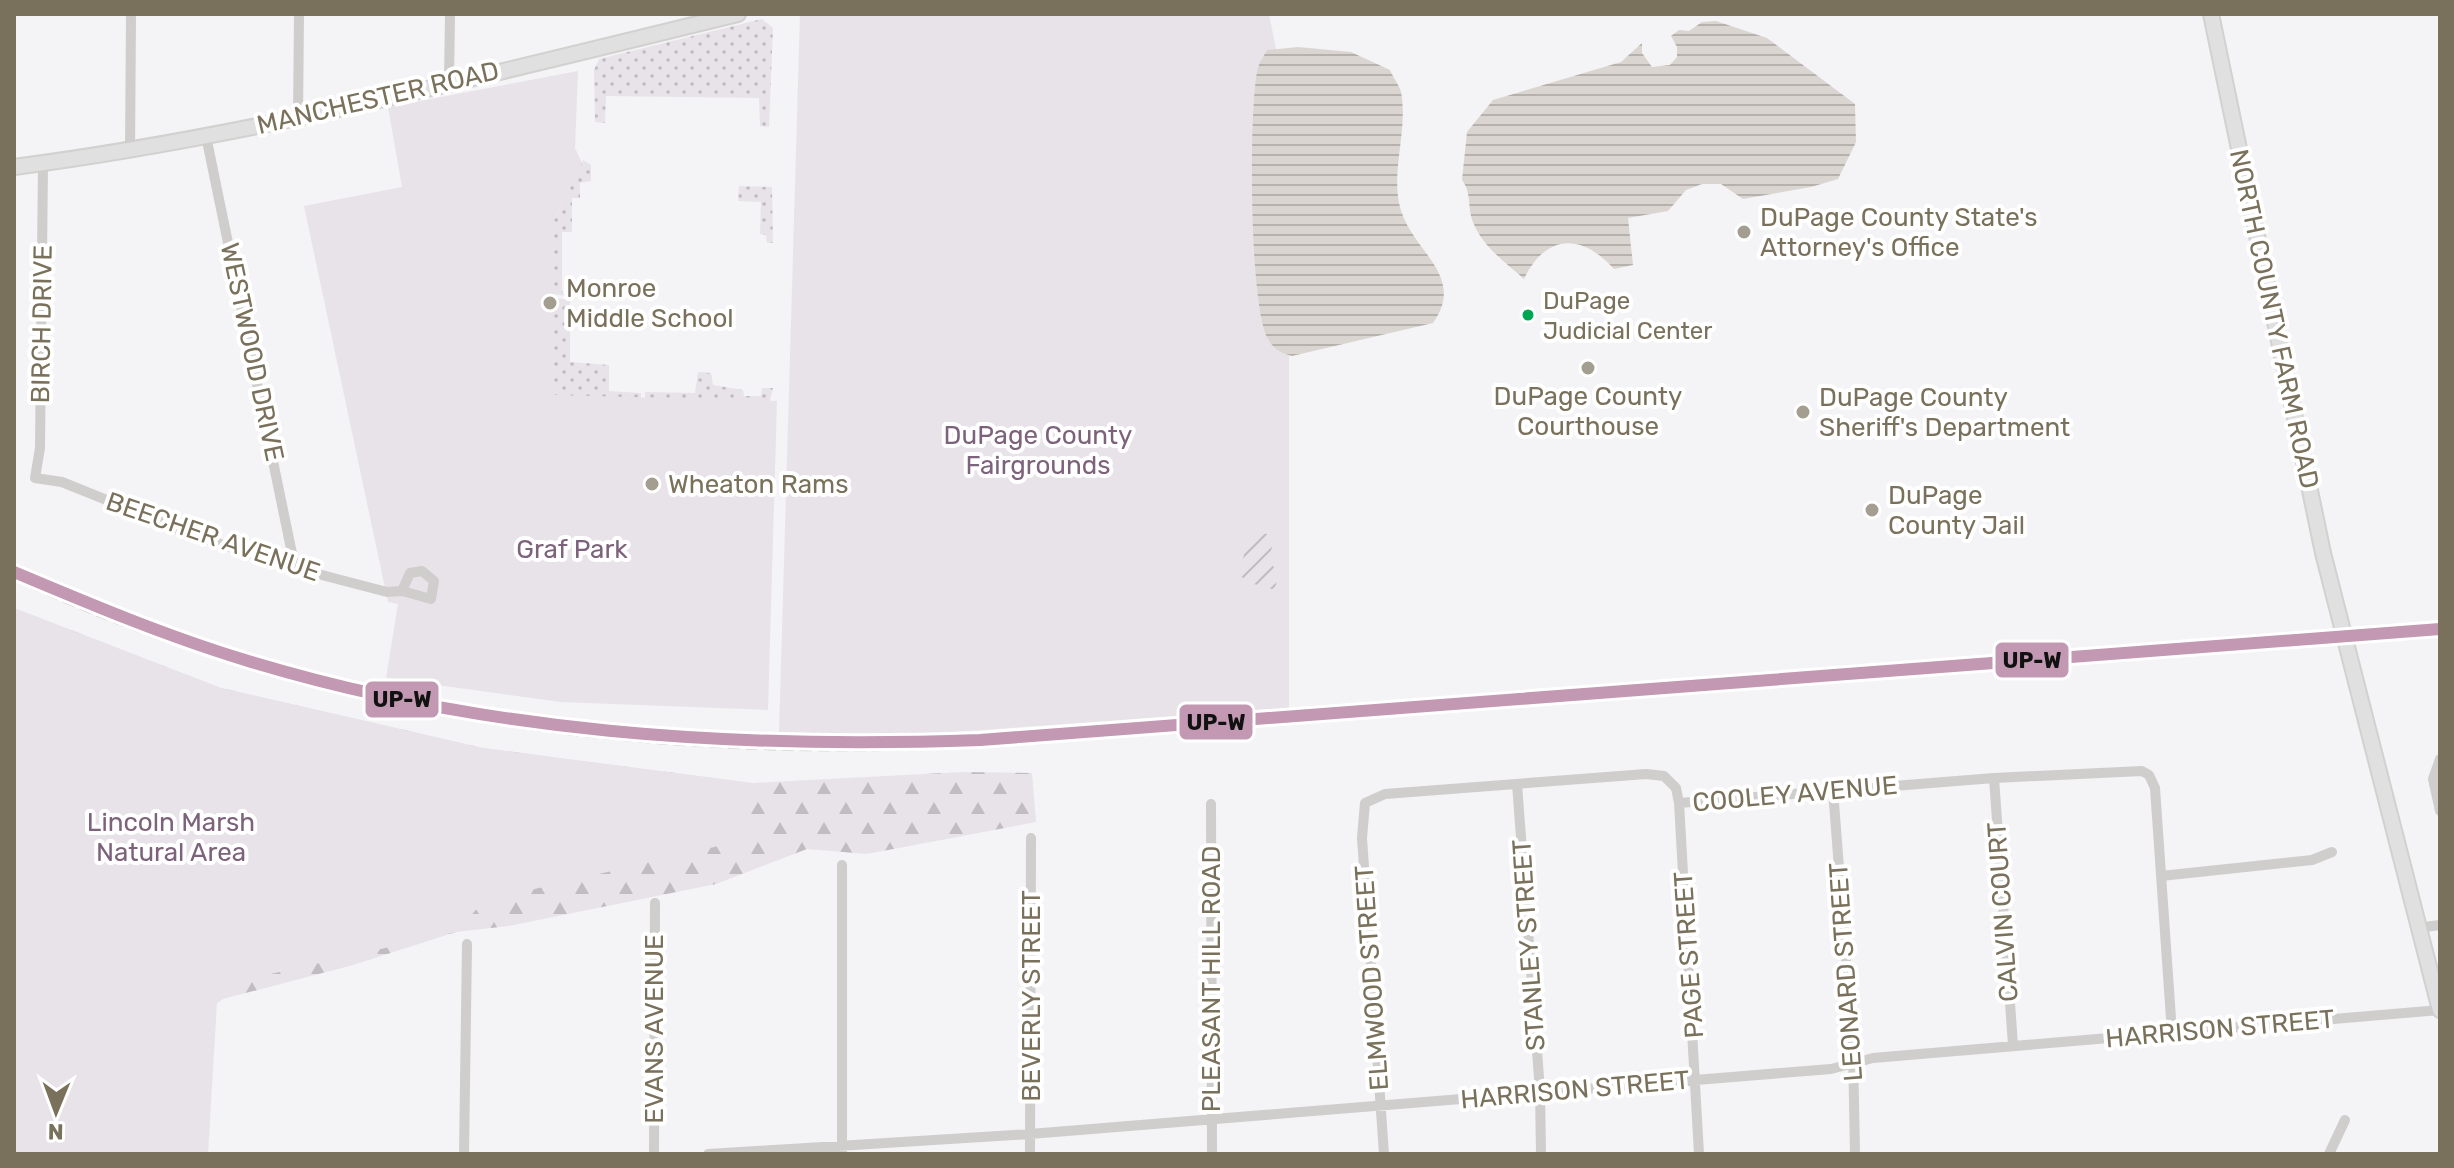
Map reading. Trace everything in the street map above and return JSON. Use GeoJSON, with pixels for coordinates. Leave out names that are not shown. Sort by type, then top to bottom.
{"type":"FeatureCollection","features":[{"type":"Feature","properties":{"kind":"main road","name":"MANCHESTER ROAD"},"geometry":{"type":"LineString","coordinates":[[14,167],[130,152],[298,117],[738,14]]}},
{"type":"Feature","properties":{"kind":"main road","name":"NORTH COUNTY FARM ROAD"},"geometry":{"type":"LineString","coordinates":[[2211,14],[2280,360],[2339,623],[2417,928]]}},
{"type":"Feature","properties":{"kind":"main road"},"geometry":{"type":"LineString","coordinates":[[2417,928],[2440,1010]]}},
{"type":"Feature","properties":{"kind":"street"},"geometry":{"type":"LineString","coordinates":[[130,152],[131,14]]}},
{"type":"Feature","properties":{"kind":"street"},"geometry":{"type":"LineString","coordinates":[[298,117],[299,14]]}},
{"type":"Feature","properties":{"kind":"street"},"geometry":{"type":"LineString","coordinates":[[449,82],[450,14]]}},
{"type":"Feature","properties":{"kind":"street","name":"WESTWOOD DRIVE"},"geometry":{"type":"LineString","coordinates":[[206,136],[295,568]]}},
{"type":"Feature","properties":{"kind":"street","name":"BIRCH DRIVE"},"geometry":{"type":"LineString","coordinates":[[41,479],[35,478],[40,448],[43,163]]}},
{"type":"Feature","properties":{"kind":"street","name":"BEECHER AVENUE"},"geometry":{"type":"LineString","coordinates":[[41,479],[62,482],[193,535],[295,568],[387,592],[402,591]]}},
{"type":"Feature","properties":{"kind":"street"},"geometry":{"type":"LineString","coordinates":[[2440,759],[2433,779],[2440,811]]}},
{"type":"Feature","properties":{"kind":"street","name":"COOLEY AVENUE"},"geometry":{"type":"LineString","coordinates":[[1365,803],[1385,794],[1664,776],[1676,788],[1679,803],[2135,770],[2149,775],[2155,788],[2161,876]]}},
{"type":"Feature","properties":{"kind":"street","name":"CALVIN COURT"},"geometry":{"type":"LineString","coordinates":[[1994,778],[2013,1045]]}},
{"type":"Feature","properties":{"kind":"street","name":"STANLEY STREET"},"geometry":{"type":"LineString","coordinates":[[1517,784],[1540,1091],[1541,1154]]}},
{"type":"Feature","properties":{"kind":"street","name":"LEONARD STREET"},"geometry":{"type":"LineString","coordinates":[[1833,790],[1854,1062],[1855,1154]]}},
{"type":"Feature","properties":{"kind":"street","name":"ELMWOOD STREET"},"geometry":{"type":"LineString","coordinates":[[1365,803],[1362,829],[1384,1154]]}},
{"type":"Feature","properties":{"kind":"street","name":"PAGE STREET"},"geometry":{"type":"LineString","coordinates":[[1679,803],[1698,1080],[1699,1154]]}},
{"type":"Feature","properties":{"kind":"street","name":"PLEASANT HILL ROAD"},"geometry":{"type":"LineString","coordinates":[[1211,804],[1212,1154]]}},
{"type":"Feature","properties":{"kind":"street","name":"BEVERLY STREET"},"geometry":{"type":"LineString","coordinates":[[1030,1154],[1031,838]]}},
{"type":"Feature","properties":{"kind":"street"},"geometry":{"type":"LineString","coordinates":[[2172,1033],[2161,876],[2312,860],[2332,852]]}},
{"type":"Feature","properties":{"kind":"street"},"geometry":{"type":"LineString","coordinates":[[842,865],[842,1150]]}},
{"type":"Feature","properties":{"kind":"street","name":"EVANS AVENUE"},"geometry":{"type":"LineString","coordinates":[[654,1154],[655,903]]}},
{"type":"Feature","properties":{"kind":"street"},"geometry":{"type":"LineString","coordinates":[[2417,928],[2440,925]]}},
{"type":"Feature","properties":{"kind":"street"},"geometry":{"type":"LineString","coordinates":[[464,1154],[467,944]]}},
{"type":"Feature","properties":{"kind":"street","name":"HARRISON STREET"},"geometry":{"type":"LineString","coordinates":[[708,1154],[842,1150],[1831,1069],[1854,1062],[2013,1045],[2440,1010]]}},
{"type":"Feature","properties":{"kind":"street"},"geometry":{"type":"LineString","coordinates":[[2329,1154],[2345,1120]]}},
{"type":"Feature","properties":{"kind":"green space","name":"DuPage County Fairgrounds"},"geometry":{"type":"Polygon","coordinates":[[[800,14],[1269,14],[1276,49],[1289,341],[1289,708],[898,736],[779,732],[800,14]]]}},
{"type":"Feature","properties":{"kind":"green space"},"geometry":{"type":"Polygon","coordinates":[[[762,19],[773,28],[769,127],[760,126],[759,98],[606,96],[605,123],[595,122],[594,70],[599,59],[762,19]]]}},
{"type":"Feature","properties":{"kind":"green space","name":"Graf Park"},"geometry":{"type":"Polygon","coordinates":[[[578,71],[575,148],[582,163],[553,222],[554,395],[777,401],[768,710],[561,702],[386,678],[398,604],[388,602],[304,206],[402,187],[388,107],[578,71]]]}},
{"type":"Feature","properties":{"kind":"green space"},"geometry":{"type":"Polygon","coordinates":[[[583,160],[591,165],[591,181],[580,183],[580,198],[572,198],[572,232],[562,232],[562,289],[563,294],[570,296],[540,293],[543,243],[583,160]]]}},
{"type":"Feature","properties":{"kind":"green space"},"geometry":{"type":"Polygon","coordinates":[[[739,186],[772,187],[773,243],[767,243],[766,235],[760,234],[761,202],[738,201],[739,186]]]}},
{"type":"Feature","properties":{"kind":"green space"},"geometry":{"type":"Polygon","coordinates":[[[540,296],[570,300],[570,362],[609,365],[609,391],[641,393],[640,415],[557,429],[540,296]]]}},
{"type":"Feature","properties":{"kind":"green space"},"geometry":{"type":"Polygon","coordinates":[[[698,372],[711,373],[713,385],[743,390],[744,396],[761,396],[762,388],[773,388],[765,423],[645,424],[645,392],[695,393],[698,372]]]}},
{"type":"Feature","properties":{"kind":"green space"},"geometry":{"type":"Polygon","coordinates":[[[1267,534],[1272,544],[1270,562],[1278,573],[1275,590],[1247,582],[1239,574],[1246,547],[1243,542],[1247,536],[1267,534]]]}},
{"type":"Feature","properties":{"kind":"green space","name":"Lincoln Marsh Natural Area"},"geometry":{"type":"Polygon","coordinates":[[[14,608],[221,688],[483,748],[752,783],[962,772],[1032,773],[1036,822],[867,854],[807,849],[716,884],[509,926],[456,932],[353,965],[223,999],[14,1154],[14,608]]]}},
{"type":"Feature","properties":{"kind":"green space","name":"Lincoln Marsh Natural Area"},"geometry":{"type":"Polygon","coordinates":[[[14,608],[221,688],[483,748],[752,783],[744,840],[484,901],[456,932],[218,986],[208,1154],[14,1154],[14,608]]]}},
{"type":"Feature","properties":{"kind":"shaded area"},"geometry":{"type":"Polygon","coordinates":[[[1716,21],[1767,38],[1855,104],[1856,142],[1838,179],[1743,199],[1721,184],[1702,184],[1686,190],[1668,211],[1628,218],[1633,265],[1614,269],[1590,249],[1565,243],[1543,253],[1524,279],[1488,246],[1473,222],[1462,180],[1467,132],[1493,100],[1621,62],[1642,43],[1642,53],[1652,67],[1670,65],[1677,57],[1677,47],[1671,36],[1679,30],[1689,31],[1702,22],[1716,21]]]}},
{"type":"Feature","properties":{"kind":"shaded area"},"geometry":{"type":"Polygon","coordinates":[[[1298,47],[1351,52],[1390,70],[1400,89],[1403,106],[1397,176],[1399,203],[1404,220],[1440,276],[1444,290],[1442,306],[1433,323],[1292,356],[1273,346],[1262,320],[1252,209],[1253,127],[1257,72],[1267,50],[1298,47]]]}},
{"type":"Feature","properties":{"kind":"railway"},"geometry":{"type":"LineString","coordinates":[[14,579],[129,627],[246,667],[366,699],[486,722],[609,738],[732,747],[856,750],[980,746],[2440,635]]}},
{"type":"Feature","properties":{"kind":"transit line","name":"UP-W"},"geometry":{"type":"LineString","coordinates":[[14,572],[216,651],[335,685],[426,705],[609,731],[794,742],[980,740],[2440,629]]}},
{"type":"Feature","properties":{"kind":"place","name":"DuPage County State's Attorney's Office"},"geometry":{"type":"Point","coordinates":[1744,232]}},
{"type":"Feature","properties":{"kind":"place","name":"Monroe Middle School"},"geometry":{"type":"Point","coordinates":[550,303]}},
{"type":"Feature","properties":{"kind":"place","name":"DuPage Judicial Center"},"geometry":{"type":"Point","coordinates":[1528,315]}},
{"type":"Feature","properties":{"kind":"place","name":"DuPage County Courthouse"},"geometry":{"type":"Point","coordinates":[1588,368]}},
{"type":"Feature","properties":{"kind":"place","name":"DuPage County Sheriff's Department"},"geometry":{"type":"Point","coordinates":[1803,412]}},
{"type":"Feature","properties":{"kind":"place","name":"Wheaton Rams"},"geometry":{"type":"Point","coordinates":[652,484]}},
{"type":"Feature","properties":{"kind":"place","name":"DuPage County Jail"},"geometry":{"type":"Point","coordinates":[1872,510]}}]}
